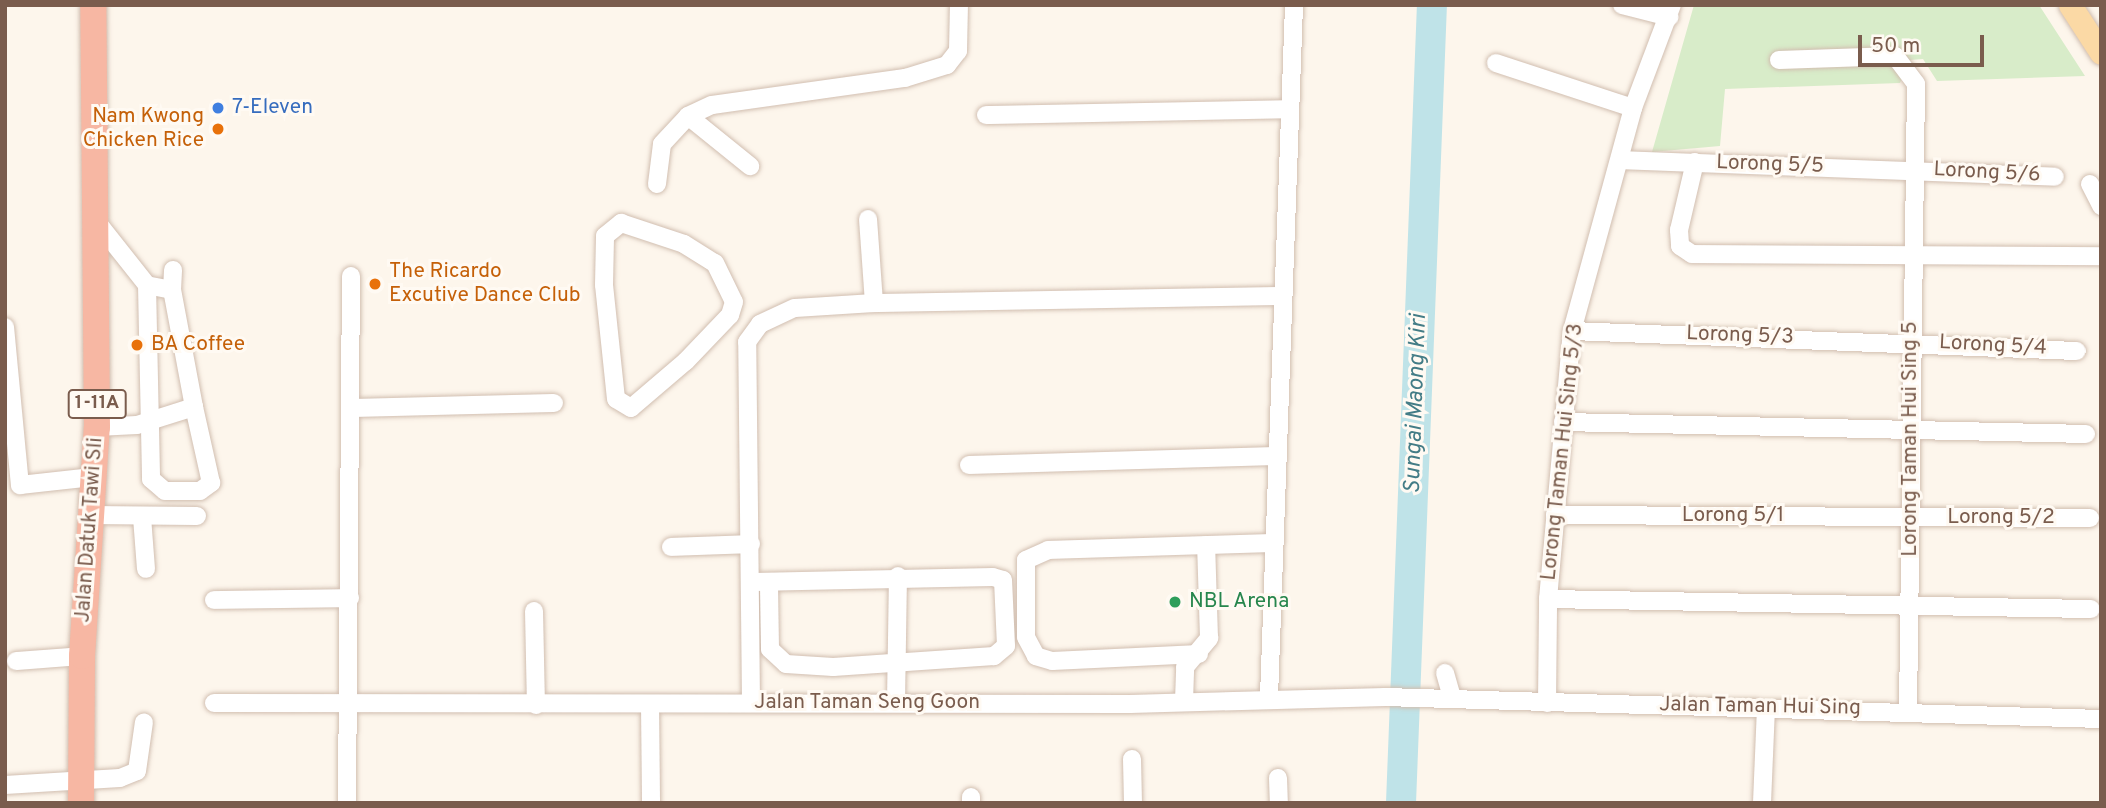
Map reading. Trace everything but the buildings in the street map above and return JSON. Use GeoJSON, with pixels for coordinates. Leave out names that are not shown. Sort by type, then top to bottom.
{"type":"FeatureCollection","features":[{"type":"Feature","properties":{"kind":"highway","name":"Jalan Datuk Tawi Sli"},"geometry":{"type":"LineString","coordinates":[[82,791],[82,656],[97,427],[93,5]]}},
{"type":"Feature","properties":{"kind":"main road"},"geometry":{"type":"LineString","coordinates":[[2070,5],[2101,53]]}},
{"type":"Feature","properties":{"kind":"street"},"geometry":{"type":"LineString","coordinates":[[657,184],[663,144],[688,116],[712,105],[931,71],[958,51],[959,5]]}},
{"type":"Feature","properties":{"kind":"street"},"geometry":{"type":"LineString","coordinates":[[1269,697],[1270,543],[1294,5]]}},
{"type":"Feature","properties":{"kind":"street"},"geometry":{"type":"LineString","coordinates":[[1622,5],[1670,11]]}},
{"type":"Feature","properties":{"kind":"street","name":"Lorong Taman Hui Sing 5/3"},"geometry":{"type":"LineString","coordinates":[[1546,703],[1548,599],[1572,331],[1621,160],[1633,108],[1670,11]]}},
{"type":"Feature","properties":{"kind":"street","name":"Lorong Taman Hui Sing 5"},"geometry":{"type":"LineString","coordinates":[[1779,60],[1895,56],[1904,63],[1916,84],[1919,170],[1908,342],[1912,517],[1908,709]]}},
{"type":"Feature","properties":{"kind":"street"},"geometry":{"type":"LineString","coordinates":[[1496,62],[1633,108]]}},
{"type":"Feature","properties":{"kind":"street"},"geometry":{"type":"LineString","coordinates":[[986,116],[1290,109]]}},
{"type":"Feature","properties":{"kind":"street"},"geometry":{"type":"LineString","coordinates":[[688,116],[751,166]]}},
{"type":"Feature","properties":{"kind":"street","name":"Lorong 5/5"},"geometry":{"type":"LineString","coordinates":[[1621,160],[1919,170]]}},
{"type":"Feature","properties":{"kind":"street"},"geometry":{"type":"LineString","coordinates":[[1695,162],[1679,230],[1680,246],[1692,254],[2101,256]]}},
{"type":"Feature","properties":{"kind":"street","name":"Lorong 5/6"},"geometry":{"type":"LineString","coordinates":[[1919,170],[2055,177]]}},
{"type":"Feature","properties":{"kind":"street"},"geometry":{"type":"LineString","coordinates":[[2091,184],[2101,206]]}},
{"type":"Feature","properties":{"kind":"street"},"geometry":{"type":"LineString","coordinates":[[869,219],[874,303]]}},
{"type":"Feature","properties":{"kind":"street"},"geometry":{"type":"LineString","coordinates":[[97,222],[147,285],[153,486],[200,491],[213,476],[194,407],[172,290],[173,270]]}},
{"type":"Feature","properties":{"kind":"street"},"geometry":{"type":"LineString","coordinates":[[621,223],[634,225],[715,263],[733,295],[730,315],[653,391],[631,408],[622,406],[605,315],[605,236],[621,223]]}},
{"type":"Feature","properties":{"kind":"street"},"geometry":{"type":"LineString","coordinates":[[347,803],[351,276]]}},
{"type":"Feature","properties":{"kind":"street"},"geometry":{"type":"LineString","coordinates":[[147,285],[172,290]]}},
{"type":"Feature","properties":{"kind":"street"},"geometry":{"type":"LineString","coordinates":[[762,582],[898,576],[993,576],[1003,580],[1008,619],[1006,646],[994,656],[832,667],[775,659],[762,582],[751,544],[747,342],[760,324],[795,308],[874,303],[1283,296]]}},
{"type":"Feature","properties":{"kind":"street"},"geometry":{"type":"LineString","coordinates":[[730,315],[760,324]]}},
{"type":"Feature","properties":{"kind":"street"},"geometry":{"type":"LineString","coordinates":[[5,327],[13,485],[93,477]]}},
{"type":"Feature","properties":{"kind":"street","name":"Lorong 5/3"},"geometry":{"type":"LineString","coordinates":[[1572,331],[1908,342]]}},
{"type":"Feature","properties":{"kind":"street","name":"Lorong 5/4"},"geometry":{"type":"LineString","coordinates":[[1908,342],[2077,351]]}},
{"type":"Feature","properties":{"kind":"street"},"geometry":{"type":"LineString","coordinates":[[352,408],[554,403]]}},
{"type":"Feature","properties":{"kind":"street"},"geometry":{"type":"LineString","coordinates":[[97,427],[152,421],[194,407]]}},
{"type":"Feature","properties":{"kind":"street"},"geometry":{"type":"LineString","coordinates":[[1563,422],[1910,427],[2086,434]]}},
{"type":"Feature","properties":{"kind":"street"},"geometry":{"type":"LineString","coordinates":[[969,465],[1275,456]]}},
{"type":"Feature","properties":{"kind":"street"},"geometry":{"type":"LineString","coordinates":[[90,515],[197,516]]}},
{"type":"Feature","properties":{"kind":"street","name":"Lorong 5/1"},"geometry":{"type":"LineString","coordinates":[[1555,515],[1912,517]]}},
{"type":"Feature","properties":{"kind":"street"},"geometry":{"type":"LineString","coordinates":[[142,517],[146,569]]}},
{"type":"Feature","properties":{"kind":"street","name":"Lorong 5/2"},"geometry":{"type":"LineString","coordinates":[[1912,517],[2090,518]]}},
{"type":"Feature","properties":{"kind":"street"},"geometry":{"type":"LineString","coordinates":[[1199,654],[1052,661],[1036,656],[1026,637],[1027,560],[1048,550],[1270,543]]}},
{"type":"Feature","properties":{"kind":"street"},"geometry":{"type":"LineString","coordinates":[[671,547],[751,544]]}},
{"type":"Feature","properties":{"kind":"street"},"geometry":{"type":"LineString","coordinates":[[1184,701],[1182,677],[1209,638],[1206,545]]}},
{"type":"Feature","properties":{"kind":"street"},"geometry":{"type":"LineString","coordinates":[[896,702],[898,576]]}},
{"type":"Feature","properties":{"kind":"street"},"geometry":{"type":"LineString","coordinates":[[751,703],[762,582]]}},
{"type":"Feature","properties":{"kind":"street"},"geometry":{"type":"LineString","coordinates":[[214,600],[350,598]]}},
{"type":"Feature","properties":{"kind":"street"},"geometry":{"type":"LineString","coordinates":[[1548,599],[1911,609],[2091,609]]}},
{"type":"Feature","properties":{"kind":"street"},"geometry":{"type":"LineString","coordinates":[[534,611],[536,705]]}},
{"type":"Feature","properties":{"kind":"street"},"geometry":{"type":"LineString","coordinates":[[16,661],[82,656]]}},
{"type":"Feature","properties":{"kind":"street"},"geometry":{"type":"LineString","coordinates":[[1445,673],[1452,698]]}},
{"type":"Feature","properties":{"kind":"street","name":"Jalan Taman Seng Goon"},"geometry":{"type":"LineString","coordinates":[[214,702],[349,700],[536,705],[1184,701],[1269,697],[1420,698]]}},
{"type":"Feature","properties":{"kind":"street","name":"Jalan Taman Hui Sing"},"geometry":{"type":"LineString","coordinates":[[1420,698],[1766,709],[1908,709],[2101,719]]}},
{"type":"Feature","properties":{"kind":"street"},"geometry":{"type":"LineString","coordinates":[[650,704],[651,803]]}},
{"type":"Feature","properties":{"kind":"street"},"geometry":{"type":"LineString","coordinates":[[1762,803],[1766,709]]}},
{"type":"Feature","properties":{"kind":"street"},"geometry":{"type":"LineString","coordinates":[[5,785],[82,791],[136,771],[144,722]]}},
{"type":"Feature","properties":{"kind":"street"},"geometry":{"type":"LineString","coordinates":[[1132,759],[1133,803]]}},
{"type":"Feature","properties":{"kind":"street"},"geometry":{"type":"LineString","coordinates":[[1278,778],[1279,803]]}},
{"type":"Feature","properties":{"kind":"green space"},"geometry":{"type":"Polygon","coordinates":[[[1694,5],[2039,5],[2085,76],[1937,81],[1923,59],[1910,60],[1900,83],[1725,89],[1720,146],[1652,152],[1694,5]]]}},
{"type":"Feature","properties":{"kind":"waterway","name":"Sungai Maong Kiri"},"geometry":{"type":"LineString","coordinates":[[1401,803],[1432,5]]}},
{"type":"Feature","properties":{"kind":"place","name":"7-Eleven"},"geometry":{"type":"Point","coordinates":[218,108]}},
{"type":"Feature","properties":{"kind":"place","name":"Nam Kwong Chicken Rice"},"geometry":{"type":"Point","coordinates":[218,129]}},
{"type":"Feature","properties":{"kind":"place","name":"The Ricardo Excutive Dance Club"},"geometry":{"type":"Point","coordinates":[375,284]}},
{"type":"Feature","properties":{"kind":"place","name":"BA Coffee"},"geometry":{"type":"Point","coordinates":[137,345]}},
{"type":"Feature","properties":{"kind":"place","name":"NBL Arena"},"geometry":{"type":"Point","coordinates":[1175,602]}}]}
